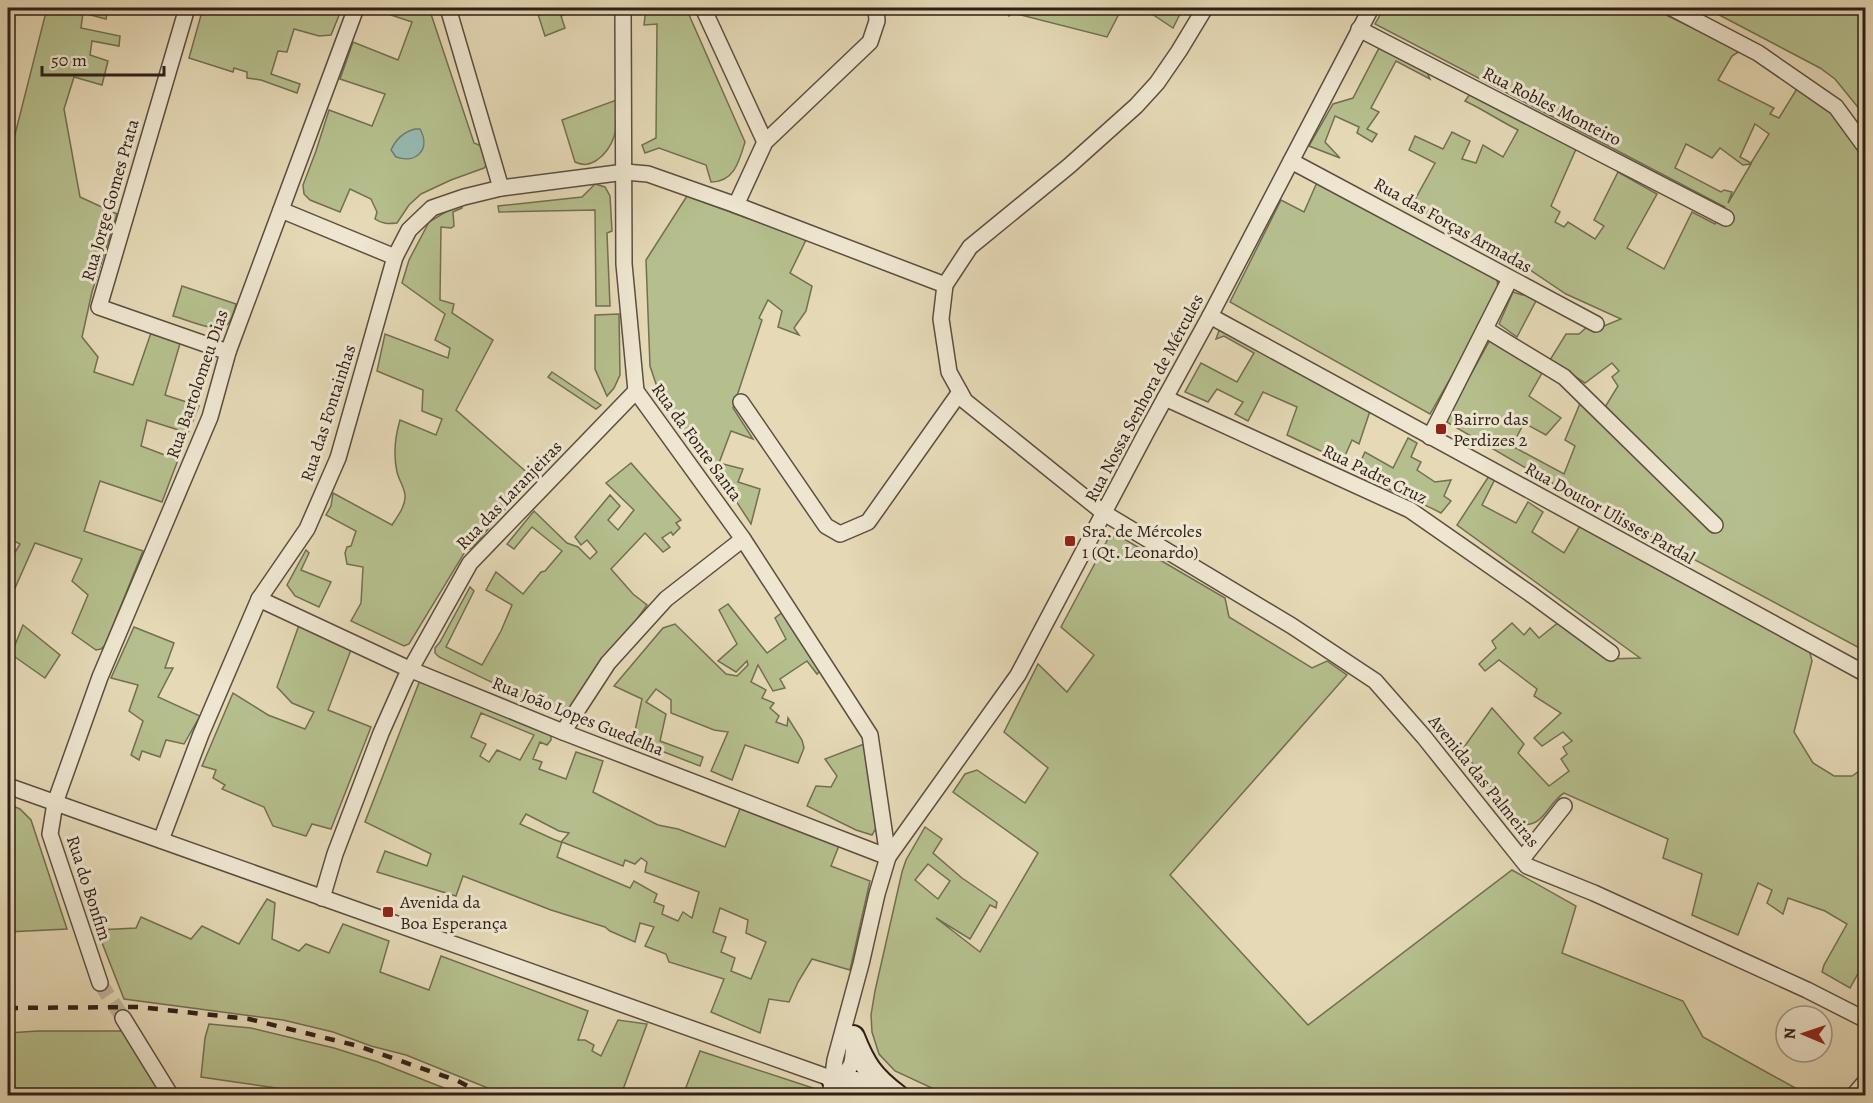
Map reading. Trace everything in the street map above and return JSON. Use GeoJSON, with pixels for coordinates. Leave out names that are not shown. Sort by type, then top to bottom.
{"type":"FeatureCollection","features":[{"type":"Feature","properties":{"kind":"main road"},"geometry":{"type":"LineString","coordinates":[[853,1037],[864,1064],[881,1084],[895,1095]]}},
{"type":"Feature","properties":{"kind":"main road"},"geometry":{"type":"LineString","coordinates":[[831,1087],[862,1084],[895,1095]]}},
{"type":"Feature","properties":{"kind":"main road"},"geometry":{"type":"LineString","coordinates":[[831,1087],[852,1095]]}},
{"type":"Feature","properties":{"kind":"street","name":"Rua Jorge Gomes Prata"},"geometry":{"type":"LineString","coordinates":[[187,8],[99,307],[228,352]]}},
{"type":"Feature","properties":{"kind":"street","name":"Rua Bartolomeu Dias"},"geometry":{"type":"LineString","coordinates":[[55,803],[100,677],[210,417],[228,352],[356,8]]}},
{"type":"Feature","properties":{"kind":"street"},"geometry":{"type":"LineString","coordinates":[[448,8],[501,188]]}},
{"type":"Feature","properties":{"kind":"street","name":"Rua da Fonte Santa"},"geometry":{"type":"LineString","coordinates":[[623,8],[624,264],[636,392],[743,539],[870,735],[888,857]]}},
{"type":"Feature","properties":{"kind":"street"},"geometry":{"type":"LineString","coordinates":[[703,8],[765,142]]}},
{"type":"Feature","properties":{"kind":"street"},"geometry":{"type":"LineString","coordinates":[[736,205],[765,142],[870,42],[877,21],[876,8]]}},
{"type":"Feature","properties":{"kind":"street"},"geometry":{"type":"LineString","coordinates":[[945,285],[970,247],[1069,166],[1136,106],[1157,83],[1205,8]]}},
{"type":"Feature","properties":{"kind":"street","name":"Rua Nossa Senhora de Mércules"},"geometry":{"type":"LineString","coordinates":[[831,1087],[835,1060],[888,857],[1018,675],[1371,8]]}},
{"type":"Feature","properties":{"kind":"street"},"geometry":{"type":"LineString","coordinates":[[1672,8],[1758,53],[1836,107],[1866,148]]}},
{"type":"Feature","properties":{"kind":"street","name":"Rua Robles Monteiro"},"geometry":{"type":"LineString","coordinates":[[1359,29],[1726,218]]}},
{"type":"Feature","properties":{"kind":"street","name":"Rua das Forças Armadas"},"geometry":{"type":"LineString","coordinates":[[1291,160],[1596,324]]}},
{"type":"Feature","properties":{"kind":"street","name":"Rua das Fontainhas"},"geometry":{"type":"LineString","coordinates":[[161,840],[201,734],[259,599],[307,529],[338,458],[395,257],[410,230],[432,208],[501,188],[625,172],[648,174],[945,285]]}},
{"type":"Feature","properties":{"kind":"street"},"geometry":{"type":"LineString","coordinates":[[281,210],[395,257]]}},
{"type":"Feature","properties":{"kind":"street"},"geometry":{"type":"LineString","coordinates":[[1430,437],[1510,279]]}},
{"type":"Feature","properties":{"kind":"street","name":"Avenida das Palmeiras"},"geometry":{"type":"LineString","coordinates":[[945,285],[941,320],[949,372],[965,401],[1104,513],[1292,626],[1374,681],[1424,737],[1527,866],[1637,912],[1807,990],[1866,1020]]}},
{"type":"Feature","properties":{"kind":"street","name":"Rua Doutor Ulisses Pardal"},"geometry":{"type":"LineString","coordinates":[[1210,316],[1866,674]]}},
{"type":"Feature","properties":{"kind":"street"},"geometry":{"type":"LineString","coordinates":[[1485,329],[1564,377],[1714,525]]}},
{"type":"Feature","properties":{"kind":"street","name":"Rua das Laranjeiras"},"geometry":{"type":"LineString","coordinates":[[322,898],[335,854],[377,744],[409,669],[470,563],[636,392]]}},
{"type":"Feature","properties":{"kind":"street"},"geometry":{"type":"LineString","coordinates":[[741,402],[826,526],[840,534],[868,522],[960,392]]}},
{"type":"Feature","properties":{"kind":"street","name":"Rua Padre Cruz"},"geometry":{"type":"LineString","coordinates":[[1165,398],[1410,510],[1611,653]]}},
{"type":"Feature","properties":{"kind":"street"},"geometry":{"type":"LineString","coordinates":[[563,732],[608,663],[666,599],[743,539]]}},
{"type":"Feature","properties":{"kind":"street","name":"Rua João Lopes Guedelha"},"geometry":{"type":"LineString","coordinates":[[259,599],[409,669],[563,732],[888,857]]}},
{"type":"Feature","properties":{"kind":"street"},"geometry":{"type":"LineString","coordinates":[[8,786],[322,898],[831,1087]]}},
{"type":"Feature","properties":{"kind":"street","name":"Rua do Bonfim"},"geometry":{"type":"LineString","coordinates":[[55,803],[50,834],[100,983]]}},
{"type":"Feature","properties":{"kind":"street"},"geometry":{"type":"LineString","coordinates":[[1522,859],[1564,806]]}},
{"type":"Feature","properties":{"kind":"street","name":"Rua Nossa Senhora de Mércules"},"geometry":{"type":"LineString","coordinates":[[831,1087],[846,1073],[852,1063],[853,992]]}},
{"type":"Feature","properties":{"kind":"street"},"geometry":{"type":"LineString","coordinates":[[123,1018],[171,1095]]}},
{"type":"Feature","properties":{"kind":"street"},"geometry":{"type":"LineString","coordinates":[[1854,1095],[1866,1081]]}},
{"type":"Feature","properties":{"kind":"green space"},"geometry":{"type":"Polygon","coordinates":[[[47,8],[108,9],[106,19],[83,13],[81,28],[120,36],[119,46],[92,41],[90,55],[108,61],[102,85],[74,77],[64,109],[80,197],[117,214],[92,292],[82,337],[98,357],[94,372],[133,385],[152,330],[181,340],[165,395],[199,406],[188,433],[147,420],[141,446],[178,460],[162,502],[100,481],[84,531],[143,551],[105,645],[96,650],[72,633],[88,595],[72,581],[82,559],[35,543],[15,588],[8,596],[8,564],[20,544],[8,535],[8,162],[47,8]]]}},
{"type":"Feature","properties":{"kind":"green space"},"geometry":{"type":"Polygon","coordinates":[[[203,8],[245,8],[268,13],[271,8],[342,8],[331,35],[319,36],[294,29],[287,52],[278,51],[271,74],[300,84],[297,93],[261,80],[247,78],[247,72],[234,68],[233,72],[189,58],[203,8]]]}},
{"type":"Feature","properties":{"kind":"green space"},"geometry":{"type":"Polygon","coordinates":[[[370,8],[429,8],[474,143],[486,148],[488,163],[484,168],[421,194],[409,205],[397,223],[385,223],[375,219],[377,212],[371,199],[350,189],[340,212],[310,200],[304,194],[303,185],[329,110],[372,126],[385,94],[340,79],[353,42],[398,60],[412,22],[370,8]]]}},
{"type":"Feature","properties":{"kind":"green space"},"geometry":{"type":"Polygon","coordinates":[[[536,8],[565,8],[566,14],[561,16],[565,28],[545,36],[536,8]]]}},
{"type":"Feature","properties":{"kind":"green space"},"geometry":{"type":"Polygon","coordinates":[[[646,8],[686,8],[745,142],[738,163],[725,179],[711,182],[706,165],[659,148],[645,153],[642,145],[656,138],[657,24],[644,25],[646,8]]]}},
{"type":"Feature","properties":{"kind":"green space"},"geometry":{"type":"Polygon","coordinates":[[[1001,8],[1122,8],[1107,37],[1013,13],[1009,16],[1001,8]]]}},
{"type":"Feature","properties":{"kind":"green space"},"geometry":{"type":"Polygon","coordinates":[[[1143,8],[1183,8],[1173,28],[1143,8]]]}},
{"type":"Feature","properties":{"kind":"green space"},"geometry":{"type":"Polygon","coordinates":[[[1384,8],[1652,8],[1740,51],[1732,56],[1718,80],[1774,108],[1770,114],[1779,118],[1798,87],[1838,118],[1858,149],[1865,165],[1865,651],[1557,486],[1445,421],[1490,340],[1542,373],[1529,396],[1561,418],[1546,435],[1524,423],[1512,446],[1564,474],[1575,446],[1565,440],[1581,401],[1599,417],[1618,386],[1612,377],[1619,371],[1612,363],[1585,383],[1550,360],[1566,334],[1579,334],[1587,327],[1599,328],[1621,319],[1566,294],[1527,268],[1489,254],[1412,205],[1435,163],[1409,150],[1415,136],[1443,149],[1452,132],[1470,141],[1462,159],[1476,163],[1483,145],[1503,157],[1518,130],[1465,101],[1470,94],[1576,149],[1551,206],[1560,212],[1555,222],[1564,227],[1568,222],[1595,239],[1604,226],[1594,220],[1618,172],[1657,194],[1627,248],[1664,269],[1692,212],[1715,224],[1725,207],[1375,24],[1384,8]],[[1755,124],[1740,157],[1751,163],[1769,134],[1755,124]],[[1686,144],[1675,168],[1721,192],[1724,190],[1732,192],[1728,203],[1751,164],[1743,165],[1720,148],[1712,158],[1686,144]]]}},
{"type":"Feature","properties":{"kind":"green space"},"geometry":{"type":"Polygon","coordinates":[[[1706,8],[1865,8],[1865,116],[1835,79],[1820,68],[1706,8]]]}},
{"type":"Feature","properties":{"kind":"green space"},"geometry":{"type":"Polygon","coordinates":[[[1379,48],[1426,70],[1430,79],[1396,61],[1371,108],[1379,112],[1367,129],[1377,134],[1372,142],[1357,133],[1359,127],[1335,116],[1325,142],[1340,158],[1309,146],[1333,104],[1353,98],[1379,48]]]}},
{"type":"Feature","properties":{"kind":"green space"},"geometry":{"type":"Polygon","coordinates":[[[619,99],[615,132],[609,147],[604,154],[591,163],[575,162],[562,120],[619,99]]]}},
{"type":"Feature","properties":{"kind":"green space"},"geometry":{"type":"Polygon","coordinates":[[[1318,180],[1487,272],[1497,280],[1498,289],[1483,321],[1430,414],[1230,302],[1281,200],[1304,212],[1318,180]]]}},
{"type":"Feature","properties":{"kind":"green space"},"geometry":{"type":"Polygon","coordinates":[[[595,184],[605,187],[610,196],[612,231],[607,233],[610,306],[596,306],[595,210],[499,212],[498,206],[582,197],[595,184]]]}},
{"type":"Feature","properties":{"kind":"green space"},"geometry":{"type":"Polygon","coordinates":[[[687,196],[806,240],[790,273],[812,286],[806,311],[794,328],[799,335],[778,327],[782,311],[768,300],[759,318],[762,320],[733,408],[753,439],[731,431],[719,463],[743,469],[738,482],[760,489],[751,524],[725,484],[702,457],[660,396],[650,366],[646,260],[687,196]]]}},
{"type":"Feature","properties":{"kind":"green space"},"geometry":{"type":"Polygon","coordinates":[[[462,202],[462,208],[453,212],[454,226],[441,227],[440,300],[454,304],[452,313],[493,340],[456,410],[532,477],[472,548],[466,550],[409,644],[404,646],[351,621],[361,603],[363,567],[347,564],[345,553],[347,547],[351,546],[356,531],[326,515],[331,506],[333,493],[392,525],[405,499],[395,459],[400,420],[436,435],[442,419],[422,411],[423,390],[377,371],[385,334],[448,358],[450,348],[435,340],[445,314],[402,283],[409,260],[429,222],[462,202]]]}},
{"type":"Feature","properties":{"kind":"green space"},"geometry":{"type":"Polygon","coordinates":[[[182,286],[236,304],[228,324],[222,328],[216,328],[173,316],[182,286]]]}},
{"type":"Feature","properties":{"kind":"green space"},"geometry":{"type":"Polygon","coordinates":[[[1513,292],[1522,295],[1529,294],[1537,299],[1517,337],[1499,324],[1513,292]]]}},
{"type":"Feature","properties":{"kind":"green space"},"geometry":{"type":"Polygon","coordinates":[[[619,314],[620,375],[607,396],[595,369],[595,315],[619,314]]]}},
{"type":"Feature","properties":{"kind":"green space"},"geometry":{"type":"Polygon","coordinates":[[[1221,325],[1371,408],[1359,444],[1352,440],[1341,465],[1324,458],[1325,453],[1287,435],[1297,407],[1263,392],[1248,421],[1235,414],[1243,402],[1217,389],[1208,402],[1185,392],[1201,363],[1237,382],[1254,353],[1224,336],[1216,339],[1221,325]]]}},
{"type":"Feature","properties":{"kind":"green space"},"geometry":{"type":"Polygon","coordinates":[[[552,372],[601,405],[596,409],[548,377],[552,372]]]}},
{"type":"Feature","properties":{"kind":"green space"},"geometry":{"type":"Polygon","coordinates":[[[1408,438],[1417,443],[1411,457],[1421,462],[1417,470],[1435,482],[1451,480],[1444,496],[1451,501],[1441,513],[1376,483],[1356,471],[1365,452],[1393,468],[1408,438]]]}},
{"type":"Feature","properties":{"kind":"green space"},"geometry":{"type":"Polygon","coordinates":[[[631,463],[681,520],[676,523],[680,528],[673,535],[671,532],[662,538],[670,547],[663,552],[645,533],[611,569],[633,594],[647,605],[571,712],[558,714],[439,657],[435,653],[435,648],[470,587],[474,591],[446,647],[482,665],[512,605],[486,590],[496,572],[523,594],[562,551],[532,527],[514,549],[507,544],[534,511],[567,543],[578,547],[590,559],[597,552],[587,540],[581,545],[575,537],[610,495],[620,506],[608,520],[618,530],[634,510],[606,483],[631,463]]]}},
{"type":"Feature","properties":{"kind":"green space"},"geometry":{"type":"Polygon","coordinates":[[[1489,476],[1495,479],[1482,505],[1516,523],[1528,502],[1543,512],[1532,532],[1564,553],[1581,524],[1809,649],[1812,661],[1794,732],[1813,763],[1834,776],[1852,776],[1865,767],[1865,961],[1850,988],[1822,972],[1847,924],[1825,911],[1788,898],[1783,914],[1767,903],[1772,890],[1758,883],[1738,935],[1692,915],[1702,874],[1663,858],[1668,839],[1564,793],[1540,819],[1529,824],[1521,824],[1462,750],[1492,708],[1524,744],[1518,753],[1549,786],[1569,771],[1561,759],[1567,754],[1563,747],[1572,741],[1563,732],[1542,746],[1534,738],[1561,713],[1534,696],[1537,689],[1499,660],[1485,671],[1479,664],[1496,648],[1492,641],[1512,623],[1524,635],[1530,628],[1539,638],[1559,622],[1608,659],[1640,658],[1457,525],[1489,476]]]}},
{"type":"Feature","properties":{"kind":"green space"},"geometry":{"type":"Polygon","coordinates":[[[1119,536],[1225,598],[1229,617],[1312,668],[1327,661],[1347,675],[1170,875],[1308,1025],[1512,870],[1576,906],[1562,953],[1683,1001],[1703,1037],[1808,1095],[949,1096],[895,1071],[879,1054],[872,1032],[871,1015],[906,860],[925,827],[942,839],[933,853],[962,878],[997,902],[996,908],[990,905],[970,939],[936,918],[980,952],[1038,853],[953,792],[965,774],[977,770],[1025,803],[1048,768],[1004,732],[1038,664],[1067,692],[1094,655],[1061,627],[1109,537],[1119,536]],[[928,864],[915,880],[938,899],[950,881],[928,864]]]}},
{"type":"Feature","properties":{"kind":"green space"},"geometry":{"type":"Polygon","coordinates":[[[306,550],[309,553],[301,570],[331,582],[319,607],[295,596],[287,585],[306,550]]]}},
{"type":"Feature","properties":{"kind":"green space"},"geometry":{"type":"Polygon","coordinates":[[[728,604],[767,653],[786,639],[775,618],[784,611],[822,669],[817,674],[807,661],[780,679],[785,688],[773,691],[758,665],[751,682],[766,690],[762,698],[774,703],[770,708],[779,716],[776,722],[787,726],[788,718],[802,740],[804,748],[798,763],[745,745],[732,780],[711,771],[728,732],[714,730],[671,713],[671,700],[656,689],[646,702],[666,714],[660,741],[703,757],[700,766],[633,740],[642,699],[614,686],[663,628],[675,624],[726,674],[737,676],[748,665],[747,661],[736,672],[718,661],[737,644],[719,610],[728,604]]]}},
{"type":"Feature","properties":{"kind":"green space"},"geometry":{"type":"Polygon","coordinates":[[[23,625],[60,655],[45,678],[15,657],[8,670],[8,647],[13,650],[23,625]]]}},
{"type":"Feature","properties":{"kind":"green space"},"geometry":{"type":"Polygon","coordinates":[[[299,625],[351,650],[328,710],[371,727],[331,829],[312,824],[306,836],[273,826],[264,807],[222,789],[225,785],[213,778],[216,770],[202,766],[233,693],[268,715],[305,729],[314,712],[292,703],[277,687],[299,625]]]}},
{"type":"Feature","properties":{"kind":"green space"},"geometry":{"type":"Polygon","coordinates":[[[134,627],[174,643],[165,668],[173,668],[158,697],[200,716],[184,744],[166,740],[160,757],[142,751],[139,760],[131,755],[143,721],[129,711],[138,685],[111,678],[134,627]]]}},
{"type":"Feature","properties":{"kind":"green space"},"geometry":{"type":"Polygon","coordinates":[[[422,675],[551,731],[551,740],[547,745],[540,742],[533,759],[542,762],[539,769],[566,779],[576,752],[603,761],[593,792],[658,825],[678,829],[725,847],[741,806],[840,843],[831,866],[870,881],[850,970],[812,959],[789,1002],[769,999],[760,1033],[711,1012],[724,979],[669,962],[666,954],[645,946],[654,927],[640,923],[635,942],[605,927],[551,910],[463,876],[456,896],[377,872],[385,851],[427,866],[431,854],[365,822],[422,675]],[[481,713],[471,737],[486,744],[480,756],[489,762],[497,750],[520,760],[534,735],[481,713]],[[526,814],[520,824],[561,842],[569,833],[559,831],[526,814]],[[562,842],[557,857],[630,888],[634,881],[657,894],[654,902],[664,906],[662,914],[678,921],[683,912],[692,918],[699,892],[645,872],[647,862],[641,858],[635,864],[625,860],[623,866],[562,842]],[[720,908],[713,932],[726,937],[721,952],[735,958],[731,971],[751,979],[766,942],[746,933],[748,920],[720,908]]]}},
{"type":"Feature","properties":{"kind":"green space"},"geometry":{"type":"Polygon","coordinates":[[[864,744],[877,826],[872,835],[856,830],[807,806],[816,786],[831,787],[837,776],[825,759],[864,744]]]}},
{"type":"Feature","properties":{"kind":"green space"},"geometry":{"type":"Polygon","coordinates":[[[8,804],[20,809],[31,820],[67,929],[8,932],[8,804]]]}},
{"type":"Feature","properties":{"kind":"green space"},"geometry":{"type":"Polygon","coordinates":[[[267,899],[275,903],[272,939],[299,951],[306,944],[329,953],[343,924],[389,941],[380,972],[429,990],[441,956],[588,1011],[578,1040],[585,1040],[594,1045],[592,1051],[601,1056],[618,1020],[647,1024],[621,1095],[505,1095],[406,1055],[371,1046],[333,1032],[283,1020],[124,999],[97,930],[136,928],[141,917],[191,939],[202,926],[239,944],[267,899]]]}},
{"type":"Feature","properties":{"kind":"green space"},"geometry":{"type":"Polygon","coordinates":[[[209,1024],[251,1028],[334,1048],[378,1062],[462,1095],[284,1095],[283,1089],[201,1077],[205,1038],[209,1024]]]}},
{"type":"Feature","properties":{"kind":"green space"},"geometry":{"type":"Polygon","coordinates":[[[132,1031],[171,1096],[8,1096],[8,1033],[132,1031]]]}},
{"type":"Feature","properties":{"kind":"green space"},"geometry":{"type":"Polygon","coordinates":[[[700,1051],[816,1089],[814,1095],[683,1095],[700,1051]]]}},
{"type":"Feature","properties":{"kind":"water"},"geometry":{"type":"Polygon","coordinates":[[[420,129],[423,136],[424,143],[420,153],[404,159],[396,157],[391,150],[395,142],[403,134],[420,129]]]}},
{"type":"Feature","properties":{"kind":"tunnel"},"geometry":{"type":"LineString","coordinates":[[100,983],[123,1018]]}},
{"type":"Feature","properties":{"kind":"railway"},"geometry":{"type":"LineString","coordinates":[[8,1008],[139,1007],[249,1019],[358,1046],[458,1081],[487,1096]]}},
{"type":"Feature","properties":{"kind":"place","name":"Bairro das Perdizes 2"},"geometry":{"type":"Point","coordinates":[1441,429]}},
{"type":"Feature","properties":{"kind":"place","name":"Sra. de Mércoles 1 (Qt. Leonardo)"},"geometry":{"type":"Point","coordinates":[1070,541]}},
{"type":"Feature","properties":{"kind":"place","name":"Avenida da Boa Esperança"},"geometry":{"type":"Point","coordinates":[388,912]}}]}
